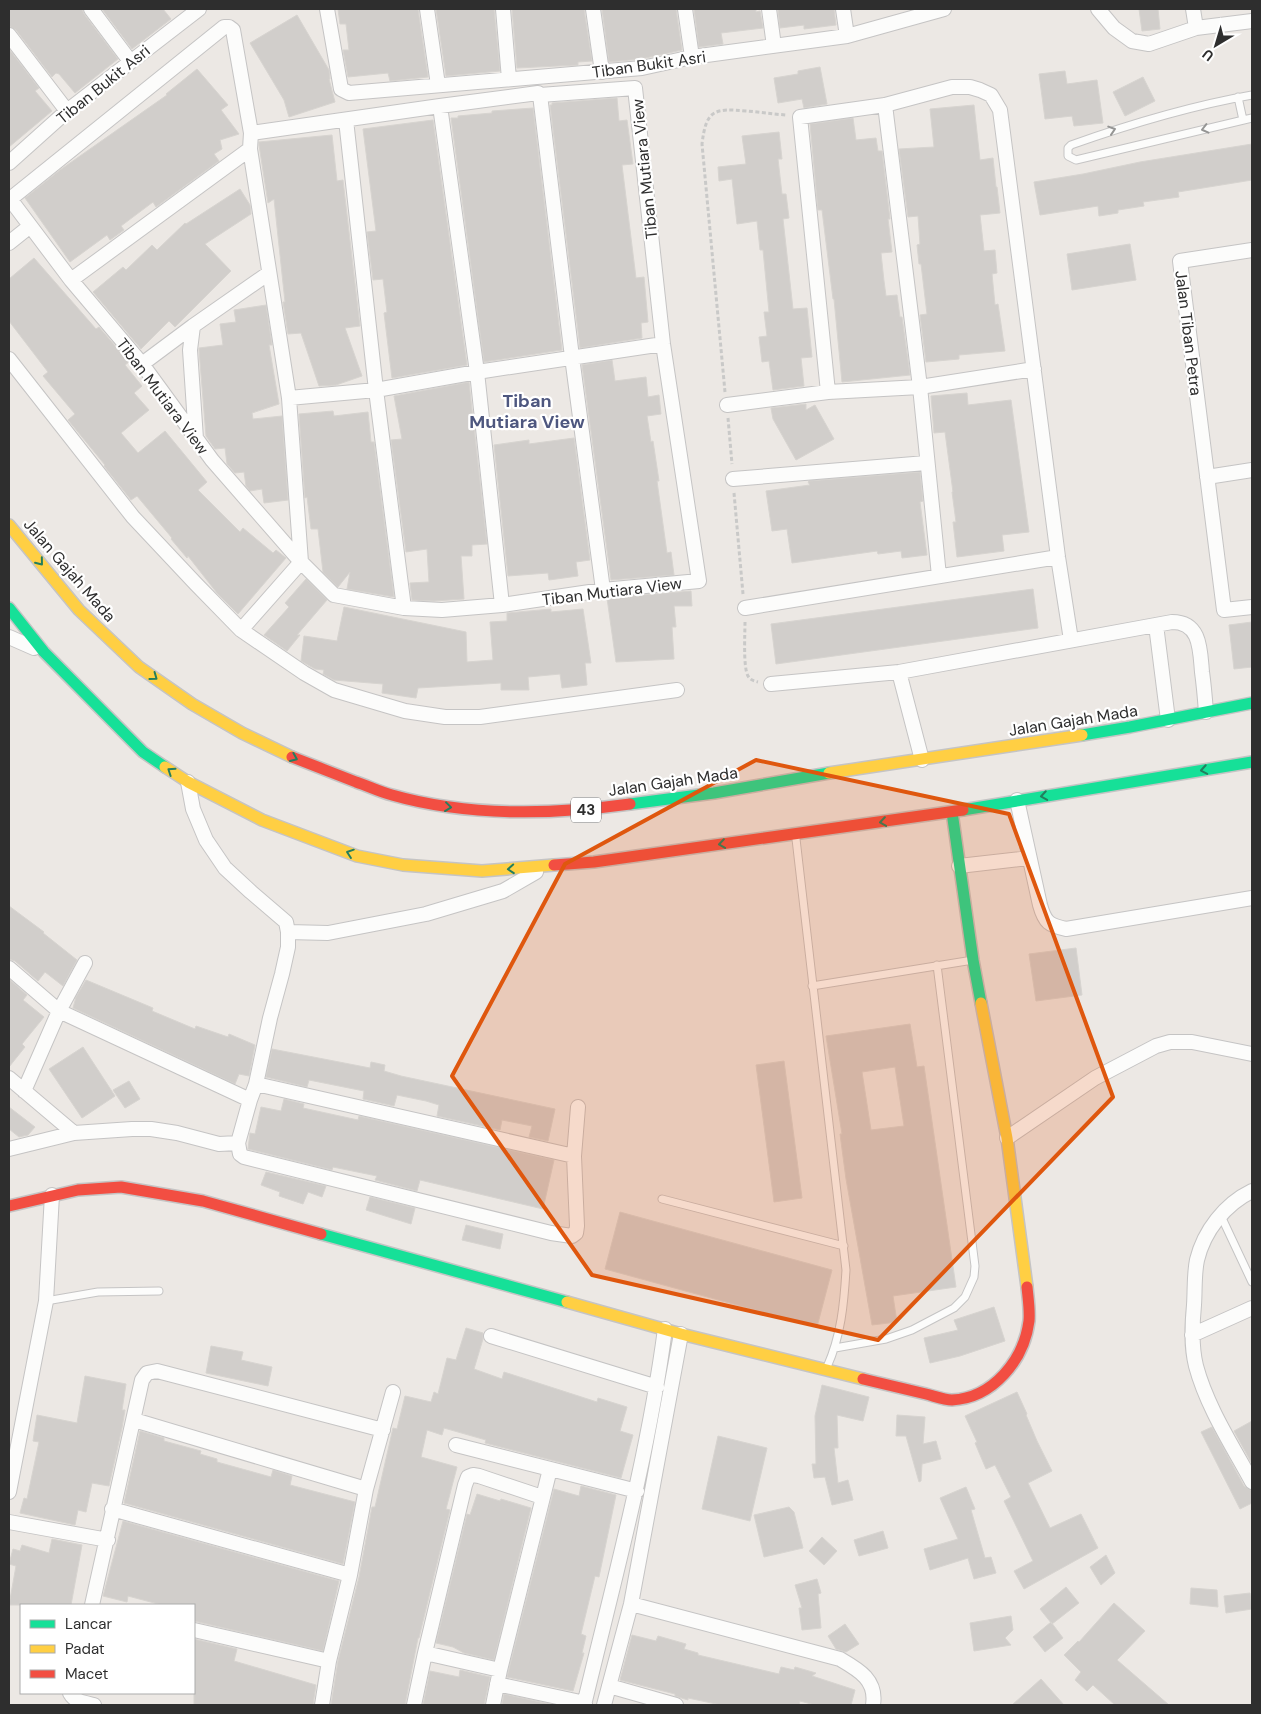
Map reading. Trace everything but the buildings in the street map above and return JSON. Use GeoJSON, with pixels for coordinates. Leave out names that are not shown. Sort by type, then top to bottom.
{"type":"FeatureCollection","features":[{"type":"Feature","properties":{"kind":"main road","name":"Jalan Gajah Mada"},"geometry":{"type":"LineString","coordinates":[[9,524],[79,610],[140,667],[217,720],[292,757],[390,796],[430,805],[535,813],[560,812],[714,793],[861,768],[1130,727],[1252,703]]}},
{"type":"Feature","properties":{"kind":"main road"},"geometry":{"type":"LineString","coordinates":[[9,608],[44,652],[143,752],[188,782],[262,820],[307,838],[357,856],[403,865],[482,871],[594,862],[952,812],[1252,762]]}},
{"type":"Feature","properties":{"kind":"main road"},"geometry":{"type":"LineString","coordinates":[[9,1206],[52,1195],[94,1188],[121,1187],[203,1200],[681,1334],[825,1370],[950,1400],[967,1398],[980,1393],[994,1384],[1009,1369],[1018,1356],[1025,1339],[1029,1320],[1026,1276],[1007,1138],[973,960],[952,812]]}},
{"type":"Feature","properties":{"kind":"street"},"geometry":{"type":"LineString","coordinates":[[91,9],[130,61]]}},
{"type":"Feature","properties":{"kind":"street","name":"Tiban Bukit Asri"},"geometry":{"type":"LineString","coordinates":[[327,9],[341,89],[349,93],[642,68],[692,57],[846,36],[929,11],[944,9]]}},
{"type":"Feature","properties":{"kind":"street"},"geometry":{"type":"LineString","coordinates":[[427,9],[438,84]]}},
{"type":"Feature","properties":{"kind":"street"},"geometry":{"type":"LineString","coordinates":[[503,9],[509,80]]}},
{"type":"Feature","properties":{"kind":"street"},"geometry":{"type":"LineString","coordinates":[[593,9],[602,72]]}},
{"type":"Feature","properties":{"kind":"street"},"geometry":{"type":"LineString","coordinates":[[685,9],[692,57]]}},
{"type":"Feature","properties":{"kind":"street"},"geometry":{"type":"LineString","coordinates":[[768,9],[774,46]]}},
{"type":"Feature","properties":{"kind":"street"},"geometry":{"type":"LineString","coordinates":[[844,9],[846,36]]}},
{"type":"Feature","properties":{"kind":"street"},"geometry":{"type":"LineString","coordinates":[[1098,9],[1114,28],[1132,41],[1149,44],[1196,28],[1252,21]]}},
{"type":"Feature","properties":{"kind":"street"},"geometry":{"type":"LineString","coordinates":[[1194,9],[1196,28]]}},
{"type":"Feature","properties":{"kind":"street","name":"Tiban Bukit Asri"},"geometry":{"type":"LineString","coordinates":[[9,163],[67,111],[196,10]]}},
{"type":"Feature","properties":{"kind":"street","name":"Tiban Mutiara View"},"geometry":{"type":"LineString","coordinates":[[229,27],[233,30],[251,133],[538,93],[540,95],[635,88],[663,344],[699,581],[604,590],[502,605],[442,610],[404,608],[334,594],[301,562],[196,440],[142,364],[71,280],[9,200],[224,28],[229,27]]}},
{"type":"Feature","properties":{"kind":"street"},"geometry":{"type":"LineString","coordinates":[[9,35],[67,111]]}},
{"type":"Feature","properties":{"kind":"street"},"geometry":{"type":"LineString","coordinates":[[828,392],[800,117],[885,104],[952,87],[970,87],[991,95],[1000,110],[1058,557],[1071,640]]}},
{"type":"Feature","properties":{"kind":"street"},"geometry":{"type":"LineString","coordinates":[[540,95],[572,357],[604,590]]}},
{"type":"Feature","properties":{"kind":"street"},"geometry":{"type":"LineString","coordinates":[[885,104],[920,387],[926,463],[939,576]]}},
{"type":"Feature","properties":{"kind":"street"},"geometry":{"type":"LineString","coordinates":[[440,106],[477,372],[502,605]]}},
{"type":"Feature","properties":{"kind":"street"},"geometry":{"type":"LineString","coordinates":[[346,120],[376,390],[404,608]]}},
{"type":"Feature","properties":{"kind":"street"},"geometry":{"type":"LineString","coordinates":[[242,630],[301,562],[289,398],[250,149],[251,133]]}},
{"type":"Feature","properties":{"kind":"street"},"geometry":{"type":"LineString","coordinates":[[71,280],[250,149]]}},
{"type":"Feature","properties":{"kind":"street"},"geometry":{"type":"LineString","coordinates":[[9,244],[29,227]]}},
{"type":"Feature","properties":{"kind":"street","name":"Jalan Tiban Petra"},"geometry":{"type":"LineString","coordinates":[[1252,250],[1180,260],[1224,610],[1252,607]]}},
{"type":"Feature","properties":{"kind":"street"},"geometry":{"type":"LineString","coordinates":[[142,364],[269,273]]}},
{"type":"Feature","properties":{"kind":"street"},"geometry":{"type":"LineString","coordinates":[[193,326],[190,350],[196,440]]}},
{"type":"Feature","properties":{"kind":"street"},"geometry":{"type":"LineString","coordinates":[[289,398],[376,390],[477,372],[663,344]]}},
{"type":"Feature","properties":{"kind":"street"},"geometry":{"type":"LineString","coordinates":[[9,359],[133,517],[196,584],[242,630],[304,673],[334,690],[405,711],[445,717],[480,717],[677,690]]}},
{"type":"Feature","properties":{"kind":"street"},"geometry":{"type":"LineString","coordinates":[[727,405],[828,392],[920,387],[1034,369]]}},
{"type":"Feature","properties":{"kind":"street"},"geometry":{"type":"LineString","coordinates":[[733,479],[926,463]]}},
{"type":"Feature","properties":{"kind":"street"},"geometry":{"type":"LineString","coordinates":[[1207,477],[1252,470]]}},
{"type":"Feature","properties":{"kind":"street"},"geometry":{"type":"LineString","coordinates":[[745,608],[1058,557]]}},
{"type":"Feature","properties":{"kind":"street"},"geometry":{"type":"LineString","coordinates":[[771,684],[899,672],[1181,622],[1194,632],[1199,642],[1206,712]]}},
{"type":"Feature","properties":{"kind":"street"},"geometry":{"type":"LineString","coordinates":[[1156,625],[1168,720]]}},
{"type":"Feature","properties":{"kind":"street"},"geometry":{"type":"LineString","coordinates":[[9,637],[44,652]]}},
{"type":"Feature","properties":{"kind":"street"},"geometry":{"type":"LineString","coordinates":[[899,672],[922,760]]}},
{"type":"Feature","properties":{"kind":"street"},"geometry":{"type":"LineString","coordinates":[[188,782],[193,809],[206,840],[225,868],[286,922],[288,932],[288,947],[256,1084],[238,1142],[240,1154],[255,1161],[572,1236],[576,1233],[578,1226],[574,1156],[578,1107]]}},
{"type":"Feature","properties":{"kind":"street"},"geometry":{"type":"LineString","coordinates":[[1017,800],[1044,919],[1053,926],[1066,929],[1252,898]]}},
{"type":"Feature","properties":{"kind":"street"},"geometry":{"type":"LineString","coordinates":[[960,866],[1030,858]]}},
{"type":"Feature","properties":{"kind":"street"},"geometry":{"type":"LineString","coordinates":[[288,932],[328,933],[426,914],[504,891],[545,867]]}},
{"type":"Feature","properties":{"kind":"street"},"geometry":{"type":"LineString","coordinates":[[24,1091],[59,1010],[85,963]]}},
{"type":"Feature","properties":{"kind":"street"},"geometry":{"type":"LineString","coordinates":[[9,968],[59,1010],[250,1100]]}},
{"type":"Feature","properties":{"kind":"street"},"geometry":{"type":"LineString","coordinates":[[1007,1138],[1096,1078],[1156,1046],[1170,1042],[1192,1042],[1252,1054]]}},
{"type":"Feature","properties":{"kind":"street"},"geometry":{"type":"LineString","coordinates":[[9,1078],[74,1133]]}},
{"type":"Feature","properties":{"kind":"street"},"geometry":{"type":"LineString","coordinates":[[256,1084],[574,1156]]}},
{"type":"Feature","properties":{"kind":"street"},"geometry":{"type":"LineString","coordinates":[[9,1149],[74,1133],[151,1129],[177,1133],[219,1144],[238,1142]]}},
{"type":"Feature","properties":{"kind":"street"},"geometry":{"type":"LineString","coordinates":[[1252,1191],[1244,1195],[1220,1216],[1204,1239],[1197,1261],[1192,1335],[1196,1365],[1208,1399],[1252,1482]]}},
{"type":"Feature","properties":{"kind":"street"},"geometry":{"type":"LineString","coordinates":[[9,1492],[46,1301],[52,1195]]}},
{"type":"Feature","properties":{"kind":"street"},"geometry":{"type":"LineString","coordinates":[[1192,1335],[1252,1308]]}},
{"type":"Feature","properties":{"kind":"street"},"geometry":{"type":"LineString","coordinates":[[424,1653],[585,1704],[637,1491],[657,1387],[665,1329]]}},
{"type":"Feature","properties":{"kind":"street"},"geometry":{"type":"LineString","coordinates":[[604,1705],[631,1604],[681,1334]]}},
{"type":"Feature","properties":{"kind":"street"},"geometry":{"type":"LineString","coordinates":[[491,1336],[657,1387]]}},
{"type":"Feature","properties":{"kind":"street"},"geometry":{"type":"LineString","coordinates":[[92,1604],[108,1540],[112,1509],[142,1380],[147,1373],[157,1372],[383,1430]]}},
{"type":"Feature","properties":{"kind":"street"},"geometry":{"type":"LineString","coordinates":[[322,1705],[329,1661],[350,1575],[366,1489],[394,1392]]}},
{"type":"Feature","properties":{"kind":"street"},"geometry":{"type":"LineString","coordinates":[[134,1420],[366,1489]]}},
{"type":"Feature","properties":{"kind":"street"},"geometry":{"type":"LineString","coordinates":[[456,1445],[637,1491]]}},
{"type":"Feature","properties":{"kind":"street"},"geometry":{"type":"LineString","coordinates":[[493,1705],[498,1677],[550,1468]]}},
{"type":"Feature","properties":{"kind":"street"},"geometry":{"type":"LineString","coordinates":[[414,1705],[424,1653],[468,1477],[479,1476],[542,1497]]}},
{"type":"Feature","properties":{"kind":"street"},"geometry":{"type":"LineString","coordinates":[[112,1509],[350,1575]]}},
{"type":"Feature","properties":{"kind":"street"},"geometry":{"type":"LineString","coordinates":[[9,1522],[108,1540]]}},
{"type":"Feature","properties":{"kind":"street"},"geometry":{"type":"LineString","coordinates":[[631,1604],[840,1659],[858,1669],[867,1678],[873,1688],[873,1705]]}},
{"type":"Feature","properties":{"kind":"street"},"geometry":{"type":"LineString","coordinates":[[195,1630],[329,1661]]}},
{"type":"Feature","properties":{"kind":"street"},"geometry":{"type":"LineString","coordinates":[[609,1686],[676,1705]]}},
{"type":"Feature","properties":{"kind":"street"},"geometry":{"type":"LineString","coordinates":[[71,1694],[73,1698],[81,1702],[94,1705]]}},
{"type":"Feature","properties":{"kind":"lane"},"geometry":{"type":"LineString","coordinates":[[1252,95],[1115,129],[1070,145],[1068,156],[1076,160],[1252,118]]}},
{"type":"Feature","properties":{"kind":"lane"},"geometry":{"type":"LineString","coordinates":[[1238,97],[1243,120]]}},
{"type":"Feature","properties":{"kind":"lane"},"geometry":{"type":"LineString","coordinates":[[795,834],[846,1270],[844,1304],[835,1348],[825,1370]]}},
{"type":"Feature","properties":{"kind":"lane"},"geometry":{"type":"LineString","coordinates":[[812,986],[973,960]]}},
{"type":"Feature","properties":{"kind":"lane"},"geometry":{"type":"LineString","coordinates":[[835,1348],[886,1339],[912,1330],[954,1308],[965,1297],[974,1277],[974,1257],[937,965]]}},
{"type":"Feature","properties":{"kind":"lane"},"geometry":{"type":"LineString","coordinates":[[662,1199],[844,1246]]}},
{"type":"Feature","properties":{"kind":"lane"},"geometry":{"type":"LineString","coordinates":[[1220,1216],[1252,1282]]}},
{"type":"Feature","properties":{"kind":"lane"},"geometry":{"type":"LineString","coordinates":[[46,1301],[98,1292],[159,1291]]}},
{"type":"Feature","properties":{"kind":"path"},"geometry":{"type":"LineString","coordinates":[[771,684],[752,680],[748,676],[746,669],[745,608],[702,144],[704,128],[714,113],[724,109],[800,117]]}},
{"type":"Feature","properties":{"kind":"highlighted area"},"geometry":{"type":"Polygon","coordinates":[[[756,760],[1009,814],[1113,1097],[878,1340],[592,1275],[452,1076],[565,864],[756,760]]]}},
{"type":"Feature","properties":{"kind":"traffic: fast"},"geometry":{"type":"LineString","coordinates":[[9,608],[44,652],[143,752],[165,767]]}},
{"type":"Feature","properties":{"kind":"traffic: fast"},"geometry":{"type":"LineString","coordinates":[[1082,735],[1252,703]]}},
{"type":"Feature","properties":{"kind":"traffic: fast"},"geometry":{"type":"LineString","coordinates":[[963,810],[1252,762]]}},
{"type":"Feature","properties":{"kind":"traffic: fast"},"geometry":{"type":"LineString","coordinates":[[630,804],[714,793],[829,773]]}},
{"type":"Feature","properties":{"kind":"traffic: fast"},"geometry":{"type":"LineString","coordinates":[[952,812],[981,1003]]}},
{"type":"Feature","properties":{"kind":"traffic: fast"},"geometry":{"type":"LineString","coordinates":[[321,1234],[567,1302]]}},
{"type":"Feature","properties":{"kind":"traffic: slow"},"geometry":{"type":"LineString","coordinates":[[9,525],[79,610],[139,667],[192,704],[242,733],[292,757]]}},
{"type":"Feature","properties":{"kind":"traffic: slow"},"geometry":{"type":"LineString","coordinates":[[829,773],[1082,735]]}},
{"type":"Feature","properties":{"kind":"traffic: slow"},"geometry":{"type":"LineString","coordinates":[[165,767],[188,782],[262,820],[357,856],[403,865],[482,871],[554,865]]}},
{"type":"Feature","properties":{"kind":"traffic: slow"},"geometry":{"type":"LineString","coordinates":[[981,1003],[1007,1138],[1027,1287]]}},
{"type":"Feature","properties":{"kind":"traffic: slow"},"geometry":{"type":"LineString","coordinates":[[567,1302],[681,1334],[863,1379]]}},
{"type":"Feature","properties":{"kind":"traffic: jam"},"geometry":{"type":"LineString","coordinates":[[292,757],[388,794],[451,807],[510,812],[540,812],[630,804]]}},
{"type":"Feature","properties":{"kind":"traffic: jam"},"geometry":{"type":"LineString","coordinates":[[554,865],[594,862],[963,810]]}},
{"type":"Feature","properties":{"kind":"traffic: jam"},"geometry":{"type":"LineString","coordinates":[[9,1206],[78,1190],[121,1187],[203,1201],[321,1234]]}},
{"type":"Feature","properties":{"kind":"traffic: jam"},"geometry":{"type":"LineString","coordinates":[[863,1379],[949,1400],[967,1398],[981,1392],[1004,1374],[1021,1350],[1029,1321],[1027,1287]]}},
{"type":"Feature","properties":{"kind":"district","name":"Tiban Mutiara View"},"geometry":{"type":"Point","coordinates":[527,411]}}]}
